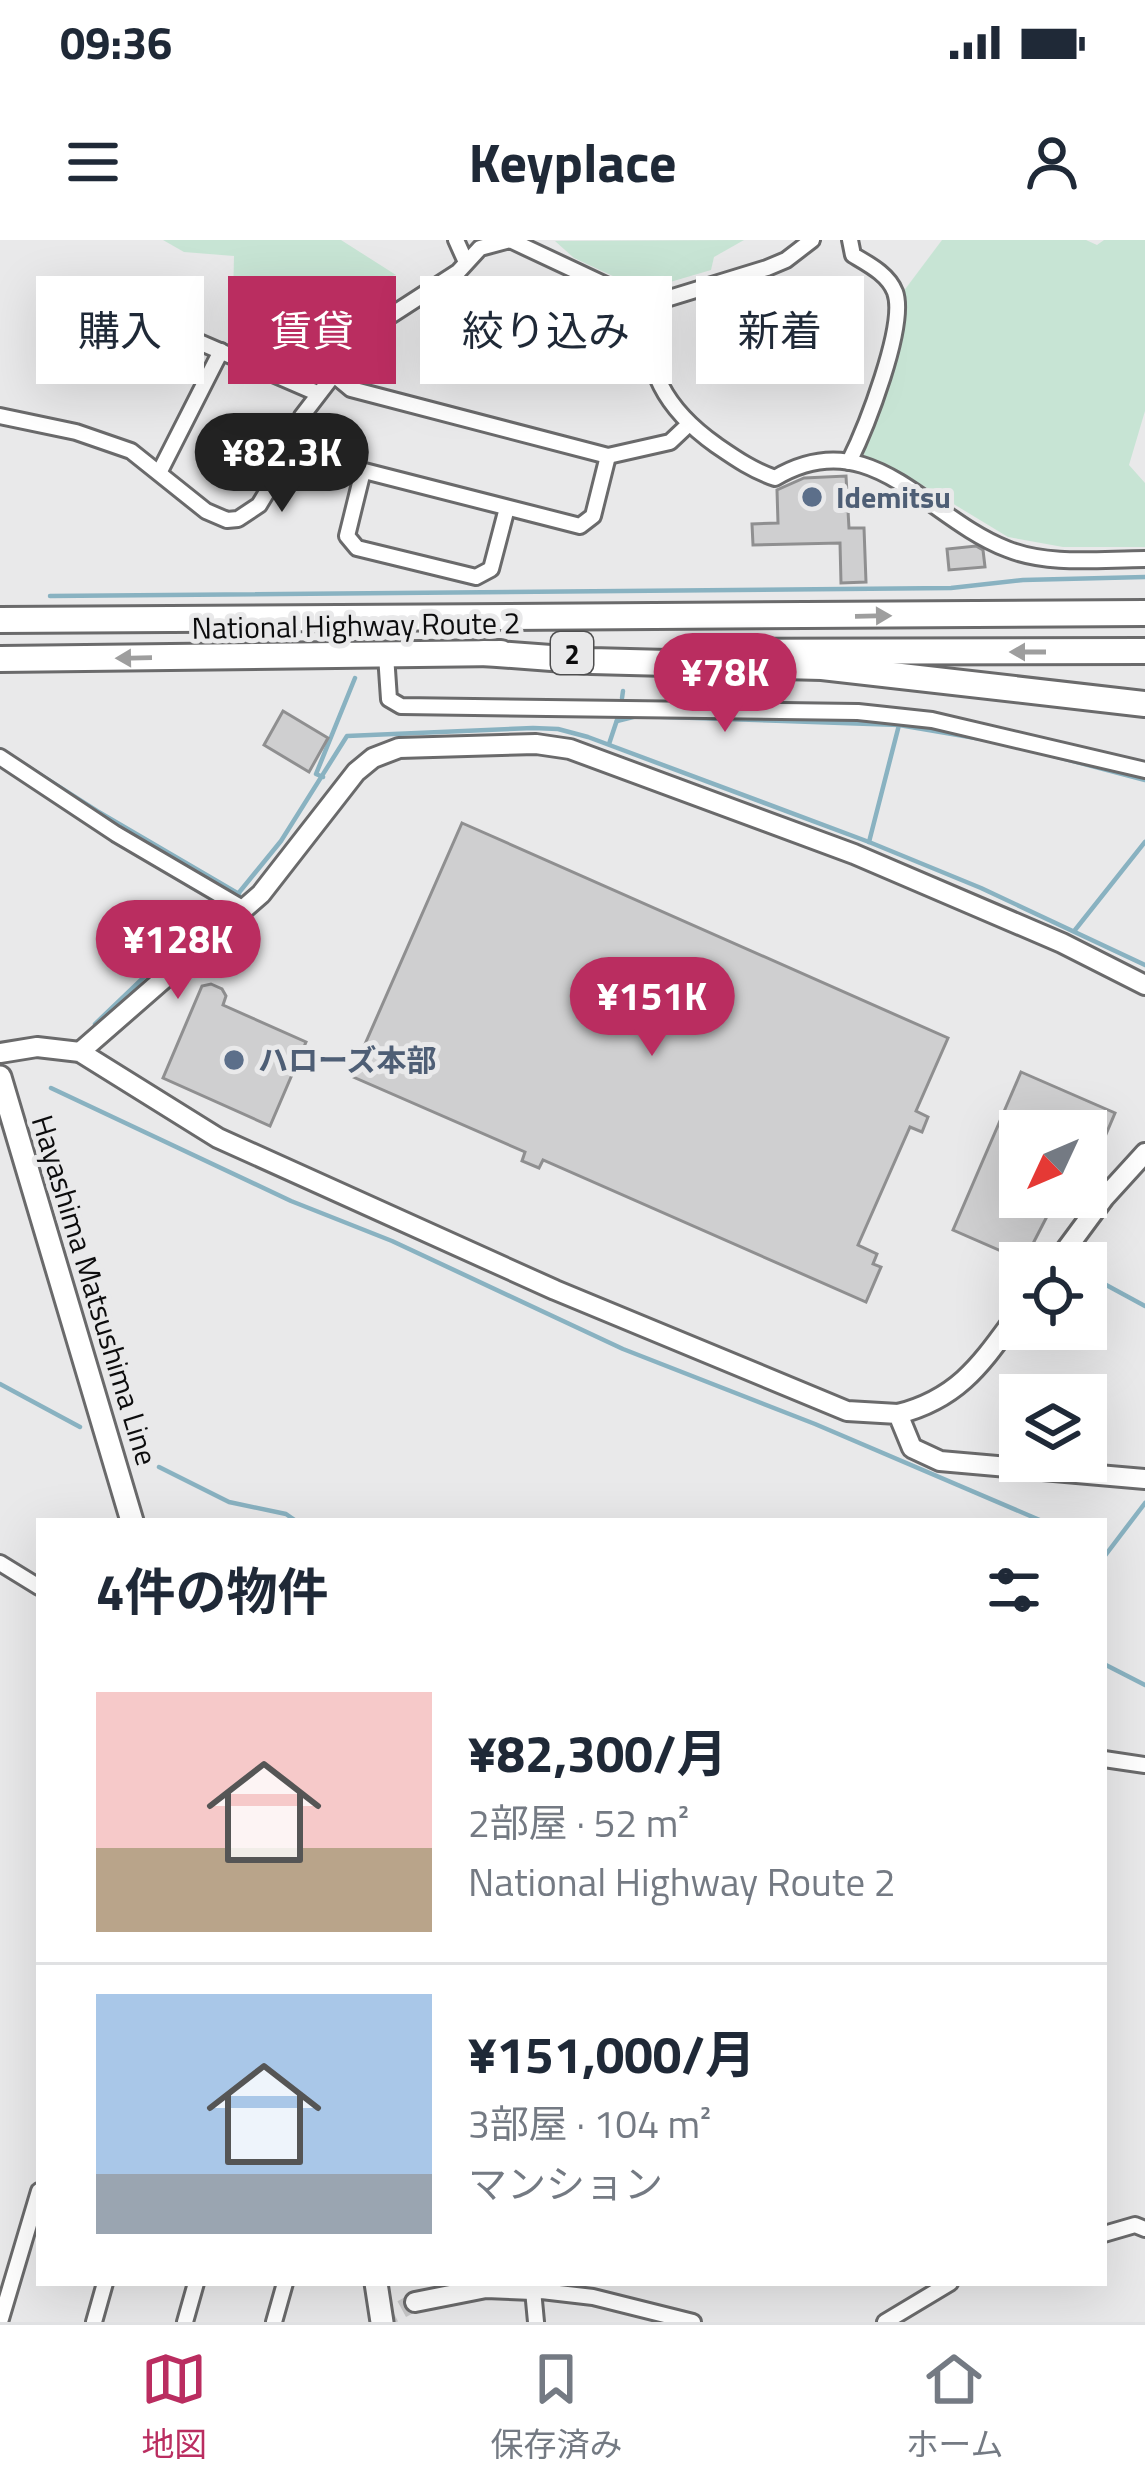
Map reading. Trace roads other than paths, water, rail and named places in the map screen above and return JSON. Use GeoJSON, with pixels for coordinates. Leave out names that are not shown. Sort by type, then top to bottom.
{"type":"FeatureCollection","features":[{"type":"Feature","properties":{"kind":"highway","name":"National Highway Route 2"},"geometry":{"type":"LineString","coordinates":[[0,620],[1145,613]]}},
{"type":"Feature","properties":{"kind":"highway","name":"National Highway Route 2"},"geometry":{"type":"LineString","coordinates":[[0,659],[1145,651]]}},
{"type":"Feature","properties":{"kind":"highway"},"geometry":{"type":"LineString","coordinates":[[484,653],[822,668],[1143,704]]}},
{"type":"Feature","properties":{"kind":"main road","name":"Hayashima Matsushima Line"},"geometry":{"type":"LineString","coordinates":[[0,1077],[131,1518]]}},
{"type":"Feature","properties":{"kind":"main road"},"geometry":{"type":"LineString","coordinates":[[376,2286],[382,2322]]}},
{"type":"Feature","properties":{"kind":"street"},"geometry":{"type":"LineString","coordinates":[[457,240],[465,260]]}},
{"type":"Feature","properties":{"kind":"street"},"geometry":{"type":"LineString","coordinates":[[672,297],[767,268],[812,240]]}},
{"type":"Feature","properties":{"kind":"street"},"geometry":{"type":"LineString","coordinates":[[849,462],[873,408],[896,317],[895,292],[881,273],[853,255],[850,240]]}},
{"type":"Feature","properties":{"kind":"street"},"geometry":{"type":"LineString","coordinates":[[396,314],[458,272],[480,248],[510,241],[586,276]]}},
{"type":"Feature","properties":{"kind":"street"},"geometry":{"type":"LineString","coordinates":[[204,344],[317,393]]}},
{"type":"Feature","properties":{"kind":"street"},"geometry":{"type":"LineString","coordinates":[[160,471],[221,352]]}},
{"type":"Feature","properties":{"kind":"street"},"geometry":{"type":"LineString","coordinates":[[0,416],[76,432],[131,451],[206,511],[227,520],[238,519],[259,506],[325,384]]}},
{"type":"Feature","properties":{"kind":"street"},"geometry":{"type":"LineString","coordinates":[[345,384],[608,456],[670,442],[688,424]]}},
{"type":"Feature","properties":{"kind":"street"},"geometry":{"type":"LineString","coordinates":[[659,384],[670,406],[688,424],[753,470],[775,478],[800,463],[849,462],[879,469],[903,482],[979,536],[1010,551],[1060,559],[1145,559]]}},
{"type":"Feature","properties":{"kind":"street"},"geometry":{"type":"LineString","coordinates":[[286,452],[580,526],[593,516],[608,456]]}},
{"type":"Feature","properties":{"kind":"street"},"geometry":{"type":"LineString","coordinates":[[363,471],[347,536],[357,548],[476,577],[491,569],[507,508]]}},
{"type":"Feature","properties":{"kind":"street"},"geometry":{"type":"LineString","coordinates":[[386,655],[388,699],[401,706],[858,712],[932,720],[1145,770]]}},
{"type":"Feature","properties":{"kind":"street"},"geometry":{"type":"LineString","coordinates":[[80,1052],[261,894],[356,772],[399,748],[536,743],[570,749],[854,854],[1062,943],[1145,985]]}},
{"type":"Feature","properties":{"kind":"street"},"geometry":{"type":"LineString","coordinates":[[0,757],[116,834],[244,909]]}},
{"type":"Feature","properties":{"kind":"street"},"geometry":{"type":"LineString","coordinates":[[0,1053],[37,1047],[80,1052],[218,1138],[555,1290],[847,1412],[898,1414],[934,1404],[962,1386],[999,1338]]}},
{"type":"Feature","properties":{"kind":"street"},"geometry":{"type":"LineString","coordinates":[[1072,1242],[1145,1153]]}},
{"type":"Feature","properties":{"kind":"street"},"geometry":{"type":"LineString","coordinates":[[898,1414],[912,1448],[940,1462],[1145,1479]]}},
{"type":"Feature","properties":{"kind":"street"},"geometry":{"type":"LineString","coordinates":[[0,1563],[36,1585]]}},
{"type":"Feature","properties":{"kind":"street"},"geometry":{"type":"LineString","coordinates":[[1107,1759],[1145,1765]]}},
{"type":"Feature","properties":{"kind":"street"},"geometry":{"type":"LineString","coordinates":[[0,2322],[36,2201]]}},
{"type":"Feature","properties":{"kind":"street"},"geometry":{"type":"LineString","coordinates":[[1107,2233],[1135,2225],[1145,2229]]}},
{"type":"Feature","properties":{"kind":"street"},"geometry":{"type":"LineString","coordinates":[[94,2322],[104,2286]]}},
{"type":"Feature","properties":{"kind":"street"},"geometry":{"type":"LineString","coordinates":[[185,2322],[195,2286]]}},
{"type":"Feature","properties":{"kind":"street"},"geometry":{"type":"LineString","coordinates":[[274,2322],[285,2286]]}},
{"type":"Feature","properties":{"kind":"street"},"geometry":{"type":"LineString","coordinates":[[885,2322],[945,2286]]}},
{"type":"Feature","properties":{"kind":"street"},"geometry":{"type":"LineString","coordinates":[[415,2302],[486,2288],[533,2290],[611,2301],[693,2322]]}},
{"type":"Feature","properties":{"kind":"street"},"geometry":{"type":"LineString","coordinates":[[533,2290],[536,2322]]}},
{"type":"Feature","properties":{"kind":"waterway"},"geometry":{"type":"LineString","coordinates":[[50,596],[951,588],[1023,580],[1145,577]]}},
{"type":"Feature","properties":{"kind":"waterway"},"geometry":{"type":"LineString","coordinates":[[323,777],[316,774],[355,678]]}},
{"type":"Feature","properties":{"kind":"waterway"},"geometry":{"type":"LineString","coordinates":[[622,698],[623,691]]}},
{"type":"Feature","properties":{"kind":"waterway"},"geometry":{"type":"LineString","coordinates":[[617,721],[637,716],[899,725],[993,741]]}},
{"type":"Feature","properties":{"kind":"waterway"},"geometry":{"type":"LineString","coordinates":[[609,744],[618,717]]}},
{"type":"Feature","properties":{"kind":"waterway"},"geometry":{"type":"LineString","coordinates":[[869,842],[899,725]]}},
{"type":"Feature","properties":{"kind":"waterway"},"geometry":{"type":"LineString","coordinates":[[237,895],[281,841],[347,736],[558,729],[869,842],[1145,965]]}},
{"type":"Feature","properties":{"kind":"waterway"},"geometry":{"type":"LineString","coordinates":[[0,749],[239,894]]}},
{"type":"Feature","properties":{"kind":"waterway"},"geometry":{"type":"LineString","coordinates":[[1027,749],[1145,780]]}},
{"type":"Feature","properties":{"kind":"waterway"},"geometry":{"type":"LineString","coordinates":[[1075,930],[1145,842]]}},
{"type":"Feature","properties":{"kind":"waterway"},"geometry":{"type":"LineString","coordinates":[[95,1024],[215,909]]}},
{"type":"Feature","properties":{"kind":"waterway"},"geometry":{"type":"LineString","coordinates":[[51,1088],[623,1349],[1035,1518]]}},
{"type":"Feature","properties":{"kind":"waterway"},"geometry":{"type":"LineString","coordinates":[[1107,1285],[1145,1306]]}},
{"type":"Feature","properties":{"kind":"waterway"},"geometry":{"type":"LineString","coordinates":[[0,1384],[80,1427]]}},
{"type":"Feature","properties":{"kind":"waterway"},"geometry":{"type":"LineString","coordinates":[[159,1467],[229,1502],[292,1518]]}},
{"type":"Feature","properties":{"kind":"waterway"},"geometry":{"type":"LineString","coordinates":[[1107,1553],[1145,1503]]}},
{"type":"Feature","properties":{"kind":"waterway"},"geometry":{"type":"LineString","coordinates":[[1107,1666],[1145,1685]]}},
{"type":"Feature","properties":{"kind":"tunnel"},"geometry":{"type":"LineString","coordinates":[[378,2322],[415,2302]]}},
{"type":"Feature","properties":{"kind":"place","name":"Idemitsu"},"geometry":{"type":"Point","coordinates":[812,497]}},
{"type":"Feature","properties":{"kind":"place","name":"ハローズ本部"},"geometry":{"type":"Point","coordinates":[234,1060]}}]}
